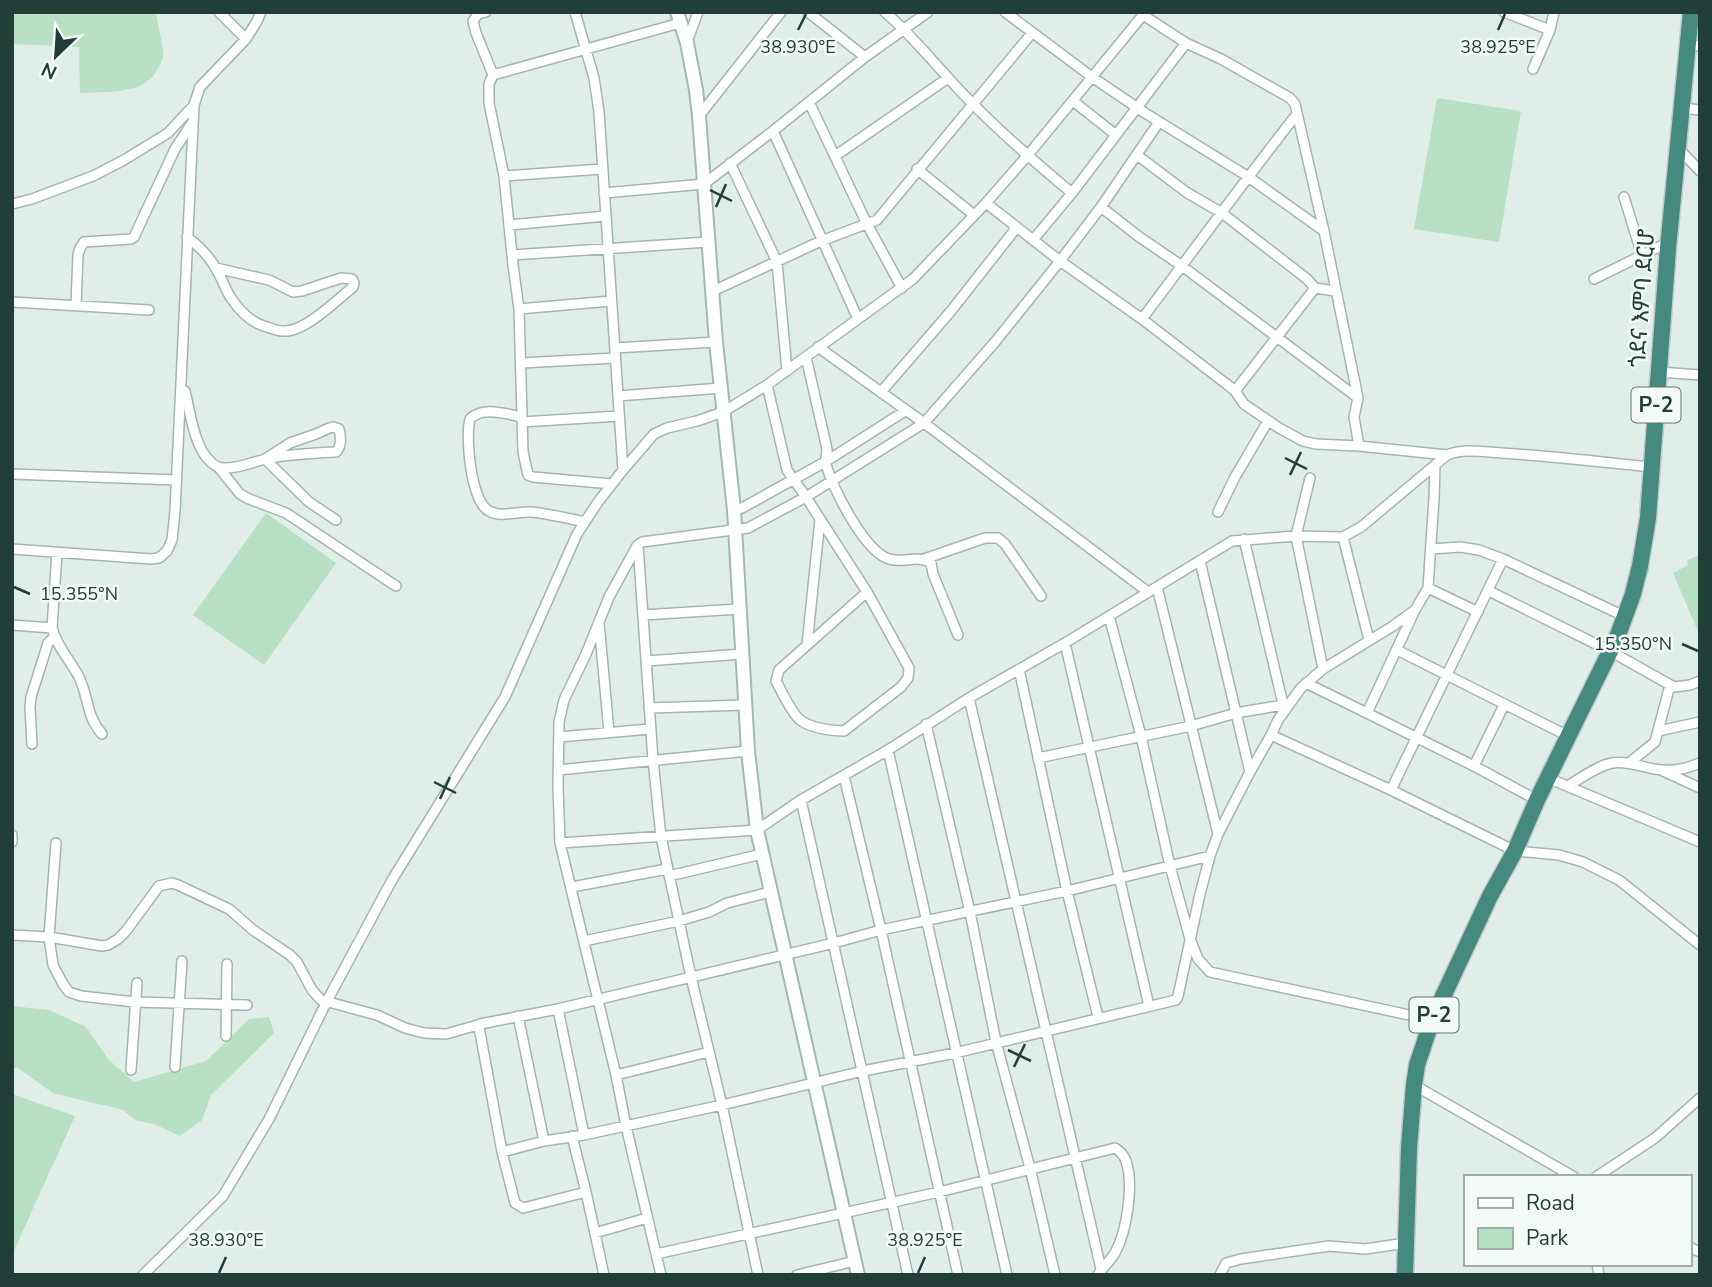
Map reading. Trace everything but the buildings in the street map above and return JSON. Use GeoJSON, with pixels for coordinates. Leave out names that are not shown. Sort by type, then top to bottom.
{"type":"FeatureCollection","features":[{"type":"Feature","properties":{"kind":"highway","name":"ጎደና እምባ ደርሆ"},"geometry":{"type":"LineString","coordinates":[[1548,778],[1626,617],[1646,539],[1677,147],[1694,46],[1691,12]]}},
{"type":"Feature","properties":{"kind":"highway","name":"P-2"},"geometry":{"type":"LineString","coordinates":[[1405,1275],[1409,1148],[1417,1065],[1432,1020],[1548,778]]}},
{"type":"Feature","properties":{"kind":"main road"},"geometry":{"type":"LineString","coordinates":[[679,18],[687,43],[699,116],[716,342],[734,510],[748,751],[757,830],[858,1275]]}},
{"type":"Feature","properties":{"kind":"street"},"geometry":{"type":"LineString","coordinates":[[219,12],[246,39]]}},
{"type":"Feature","properties":{"kind":"street"},"geometry":{"type":"LineString","coordinates":[[12,549],[151,559],[159,558],[167,551],[172,540],[176,511],[194,105],[200,87],[246,39],[261,12]]}},
{"type":"Feature","properties":{"kind":"street"},"geometry":{"type":"LineString","coordinates":[[486,12],[478,14],[473,21],[493,75],[489,84],[489,103],[504,176],[519,309],[525,466],[531,477],[612,484]]}},
{"type":"Feature","properties":{"kind":"street"},"geometry":{"type":"LineString","coordinates":[[575,12],[594,78],[599,112],[623,470]]}},
{"type":"Feature","properties":{"kind":"street"},"geometry":{"type":"LineString","coordinates":[[687,43],[698,12]]}},
{"type":"Feature","properties":{"kind":"street"},"geometry":{"type":"LineString","coordinates":[[699,116],[781,12]]}},
{"type":"Feature","properties":{"kind":"street"},"geometry":{"type":"LineString","coordinates":[[808,12],[864,57]]}},
{"type":"Feature","properties":{"kind":"street"},"geometry":{"type":"LineString","coordinates":[[885,12],[905,29],[973,104],[1072,193]]}},
{"type":"Feature","properties":{"kind":"street"},"geometry":{"type":"LineString","coordinates":[[604,193],[704,184],[864,57],[928,12]]}},
{"type":"Feature","properties":{"kind":"street"},"geometry":{"type":"LineString","coordinates":[[1005,12],[1092,77],[1247,176],[1324,231]]}},
{"type":"Feature","properties":{"kind":"street"},"geometry":{"type":"LineString","coordinates":[[1504,12],[1550,30]]}},
{"type":"Feature","properties":{"kind":"street"},"geometry":{"type":"LineString","coordinates":[[1533,69],[1550,30],[1554,12]]}},
{"type":"Feature","properties":{"kind":"street"},"geometry":{"type":"LineString","coordinates":[[143,1275],[223,1196],[269,1119],[327,1001],[392,880],[505,697],[577,534],[623,470],[654,434],[723,412],[767,385],[913,279],[1028,155],[1142,13],[1186,43],[1290,97],[1295,104],[1358,398],[1354,417],[1359,446]]}},
{"type":"Feature","properties":{"kind":"street"},"geometry":{"type":"LineString","coordinates":[[493,75],[586,50],[679,18]]}},
{"type":"Feature","properties":{"kind":"street"},"geometry":{"type":"LineString","coordinates":[[713,291],[877,220],[1032,33]]}},
{"type":"Feature","properties":{"kind":"street"},"geometry":{"type":"LineString","coordinates":[[1033,240],[1186,43]]}},
{"type":"Feature","properties":{"kind":"street"},"geometry":{"type":"LineString","coordinates":[[835,156],[948,78]]}},
{"type":"Feature","properties":{"kind":"street"},"geometry":{"type":"LineString","coordinates":[[1073,101],[1116,135]]}},
{"type":"Feature","properties":{"kind":"street"},"geometry":{"type":"LineString","coordinates":[[809,102],[867,223],[902,288]]}},
{"type":"Feature","properties":{"kind":"street"},"geometry":{"type":"LineString","coordinates":[[12,204],[93,176],[124,160],[168,133],[194,105]]}},
{"type":"Feature","properties":{"kind":"street"},"geometry":{"type":"LineString","coordinates":[[1682,108],[1700,110]]}},
{"type":"Feature","properties":{"kind":"street"},"geometry":{"type":"LineString","coordinates":[[1142,319],[1247,176],[1297,114]]}},
{"type":"Feature","properties":{"kind":"street"},"geometry":{"type":"LineString","coordinates":[[76,305],[80,248],[84,242],[134,237],[175,149],[193,121]]}},
{"type":"Feature","properties":{"kind":"street"},"geometry":{"type":"LineString","coordinates":[[661,1275],[560,843],[559,722],[564,700],[609,597],[639,542],[748,528],[806,497],[924,424],[1060,261],[1160,122]]}},
{"type":"Feature","properties":{"kind":"street"},"geometry":{"type":"LineString","coordinates":[[773,131],[858,319]]}},
{"type":"Feature","properties":{"kind":"street"},"geometry":{"type":"LineString","coordinates":[[1677,147],[1700,171]]}},
{"type":"Feature","properties":{"kind":"street"},"geometry":{"type":"LineString","coordinates":[[1137,155],[1186,192],[1222,213],[1315,288],[1335,291]]}},
{"type":"Feature","properties":{"kind":"street"},"geometry":{"type":"LineString","coordinates":[[730,163],[777,262],[787,370]]}},
{"type":"Feature","properties":{"kind":"street"},"geometry":{"type":"LineString","coordinates":[[504,176],[602,169]]}},
{"type":"Feature","properties":{"kind":"street"},"geometry":{"type":"LineString","coordinates":[[917,169],[974,215]]}},
{"type":"Feature","properties":{"kind":"street"},"geometry":{"type":"LineString","coordinates":[[1624,197],[1642,255]]}},
{"type":"Feature","properties":{"kind":"street"},"geometry":{"type":"LineString","coordinates":[[986,203],[1235,391],[1244,404],[1303,441],[1447,455]]}},
{"type":"Feature","properties":{"kind":"street"},"geometry":{"type":"LineString","coordinates":[[1101,207],[1358,398]]}},
{"type":"Feature","properties":{"kind":"street"},"geometry":{"type":"LineString","coordinates":[[509,225],[606,216]]}},
{"type":"Feature","properties":{"kind":"street"},"geometry":{"type":"LineString","coordinates":[[881,393],[951,311],[1017,227]]}},
{"type":"Feature","properties":{"kind":"street"},"geometry":{"type":"LineString","coordinates":[[187,237],[200,247],[216,268],[231,298],[256,323],[285,331],[298,328],[313,319],[354,284],[352,279],[341,278],[293,292],[269,280],[216,268]]}},
{"type":"Feature","properties":{"kind":"street"},"geometry":{"type":"LineString","coordinates":[[512,255],[708,242]]}},
{"type":"Feature","properties":{"kind":"street"},"geometry":{"type":"LineString","coordinates":[[1594,279],[1669,242]]}},
{"type":"Feature","properties":{"kind":"street"},"geometry":{"type":"LineString","coordinates":[[1235,391],[1315,288]]}},
{"type":"Feature","properties":{"kind":"street"},"geometry":{"type":"LineString","coordinates":[[12,302],[149,310]]}},
{"type":"Feature","properties":{"kind":"street"},"geometry":{"type":"LineString","coordinates":[[519,309],[611,302]]}},
{"type":"Feature","properties":{"kind":"street"},"geometry":{"type":"LineString","coordinates":[[521,363],[716,342]]}},
{"type":"Feature","properties":{"kind":"street"},"geometry":{"type":"LineString","coordinates":[[818,347],[1153,590],[1218,834]]}},
{"type":"Feature","properties":{"kind":"street"},"geometry":{"type":"LineString","coordinates":[[806,357],[827,449],[825,462],[852,522],[873,549],[892,561],[924,559],[985,538],[998,538],[1041,596]]}},
{"type":"Feature","properties":{"kind":"street"},"geometry":{"type":"LineString","coordinates":[[1659,372],[1700,375]]}},
{"type":"Feature","properties":{"kind":"street"},"geometry":{"type":"LineString","coordinates":[[182,381],[201,449],[210,462],[225,469],[265,459],[336,452],[340,447],[339,429],[329,428],[290,443],[265,459]]}},
{"type":"Feature","properties":{"kind":"street"},"geometry":{"type":"LineString","coordinates":[[767,385],[787,470],[867,592],[909,668],[908,678],[901,687],[844,731],[834,731],[807,723],[796,715],[776,681],[779,670],[867,592]]}},
{"type":"Feature","properties":{"kind":"street"},"geometry":{"type":"LineString","coordinates":[[618,396],[721,388]]}},
{"type":"Feature","properties":{"kind":"street"},"geometry":{"type":"LineString","coordinates":[[734,510],[825,462],[905,411]]}},
{"type":"Feature","properties":{"kind":"street"},"geometry":{"type":"LineString","coordinates":[[585,522],[527,512],[493,513],[484,507],[473,481],[467,444],[470,419],[479,412],[522,419],[619,416]]}},
{"type":"Feature","properties":{"kind":"street"},"geometry":{"type":"LineString","coordinates":[[1217,512],[1268,421]]}},
{"type":"Feature","properties":{"kind":"street"},"geometry":{"type":"LineString","coordinates":[[560,843],[757,830],[801,800],[1231,541],[1296,536],[1343,537],[1361,527],[1447,455],[1460,451],[1490,452],[1651,467]]}},
{"type":"Feature","properties":{"kind":"street"},"geometry":{"type":"LineString","coordinates":[[265,459],[309,502],[336,520]]}},
{"type":"Feature","properties":{"kind":"street"},"geometry":{"type":"LineString","coordinates":[[1367,713],[1428,588],[1435,465]]}},
{"type":"Feature","properties":{"kind":"street"},"geometry":{"type":"LineString","coordinates":[[219,467],[240,494],[286,513],[396,586]]}},
{"type":"Feature","properties":{"kind":"street"},"geometry":{"type":"LineString","coordinates":[[12,474],[176,480]]}},
{"type":"Feature","properties":{"kind":"street"},"geometry":{"type":"LineString","coordinates":[[1310,478],[1296,536],[1323,669]]}},
{"type":"Feature","properties":{"kind":"street"},"geometry":{"type":"LineString","coordinates":[[807,645],[820,519]]}},
{"type":"Feature","properties":{"kind":"street"},"geometry":{"type":"LineString","coordinates":[[1343,537],[1369,640]]}},
{"type":"Feature","properties":{"kind":"street"},"geometry":{"type":"LineString","coordinates":[[1244,539],[1286,704]]}},
{"type":"Feature","properties":{"kind":"street"},"geometry":{"type":"LineString","coordinates":[[638,545],[650,729],[661,836],[758,1275]]}},
{"type":"Feature","properties":{"kind":"street"},"geometry":{"type":"LineString","coordinates":[[1431,549],[1460,547],[1479,550],[1626,617]]}},
{"type":"Feature","properties":{"kind":"street"},"geometry":{"type":"LineString","coordinates":[[32,744],[31,697],[53,632],[57,552]]}},
{"type":"Feature","properties":{"kind":"street"},"geometry":{"type":"LineString","coordinates":[[924,559],[931,563],[958,635]]}},
{"type":"Feature","properties":{"kind":"street"},"geometry":{"type":"LineString","coordinates":[[1391,790],[1503,559]]}},
{"type":"Feature","properties":{"kind":"street"},"geometry":{"type":"LineString","coordinates":[[1200,561],[1250,772]]}},
{"type":"Feature","properties":{"kind":"street"},"geometry":{"type":"LineString","coordinates":[[1428,588],[1478,612]]}},
{"type":"Feature","properties":{"kind":"street"},"geometry":{"type":"LineString","coordinates":[[1489,591],[1610,651],[1670,685],[1680,687],[1700,681]]}},
{"type":"Feature","properties":{"kind":"street"},"geometry":{"type":"LineString","coordinates":[[643,615],[739,609]]}},
{"type":"Feature","properties":{"kind":"street"},"geometry":{"type":"LineString","coordinates":[[502,1152],[955,1053],[1178,998],[1210,856],[1218,834],[1286,704],[1323,669],[1415,610]]}},
{"type":"Feature","properties":{"kind":"street"},"geometry":{"type":"LineString","coordinates":[[1110,616],[1141,736],[1170,866],[1198,959],[1210,972],[1432,1020]]}},
{"type":"Feature","properties":{"kind":"street"},"geometry":{"type":"LineString","coordinates":[[599,621],[609,733]]}},
{"type":"Feature","properties":{"kind":"street"},"geometry":{"type":"LineString","coordinates":[[12,625],[53,632]]}},
{"type":"Feature","properties":{"kind":"street"},"geometry":{"type":"LineString","coordinates":[[53,632],[79,678],[93,724],[102,734]]}},
{"type":"Feature","properties":{"kind":"street"},"geometry":{"type":"LineString","coordinates":[[1065,643],[1149,1006]]}},
{"type":"Feature","properties":{"kind":"street"},"geometry":{"type":"LineString","coordinates":[[1397,650],[1568,737]]}},
{"type":"Feature","properties":{"kind":"street"},"geometry":{"type":"LineString","coordinates":[[646,661],[743,654]]}},
{"type":"Feature","properties":{"kind":"street"},"geometry":{"type":"LineString","coordinates":[[1019,670],[1067,891],[1098,1017]]}},
{"type":"Feature","properties":{"kind":"street"},"geometry":{"type":"LineString","coordinates":[[1306,684],[1474,766],[1537,800]]}},
{"type":"Feature","properties":{"kind":"street"},"geometry":{"type":"LineString","coordinates":[[1629,763],[1654,744],[1670,685]]}},
{"type":"Feature","properties":{"kind":"street"},"geometry":{"type":"LineString","coordinates":[[969,698],[1099,1272]]}},
{"type":"Feature","properties":{"kind":"street"},"geometry":{"type":"LineString","coordinates":[[1038,758],[1286,704]]}},
{"type":"Feature","properties":{"kind":"street"},"geometry":{"type":"LineString","coordinates":[[649,708],[745,705]]}},
{"type":"Feature","properties":{"kind":"street"},"geometry":{"type":"LineString","coordinates":[[1474,766],[1504,705]]}},
{"type":"Feature","properties":{"kind":"street"},"geometry":{"type":"LineString","coordinates":[[1658,731],[1700,722]]}},
{"type":"Feature","properties":{"kind":"street"},"geometry":{"type":"LineString","coordinates":[[926,724],[970,912],[996,1042],[1055,1275]]}},
{"type":"Feature","properties":{"kind":"street"},"geometry":{"type":"LineString","coordinates":[[559,737],[650,729]]}},
{"type":"Feature","properties":{"kind":"street"},"geometry":{"type":"LineString","coordinates":[[1271,735],[1515,851],[1559,855],[1583,862],[1619,880],[1700,945]]}},
{"type":"Feature","properties":{"kind":"street"},"geometry":{"type":"LineString","coordinates":[[888,750],[1007,1275]]}},
{"type":"Feature","properties":{"kind":"street"},"geometry":{"type":"LineString","coordinates":[[558,770],[748,751]]}},
{"type":"Feature","properties":{"kind":"street"},"geometry":{"type":"LineString","coordinates":[[1568,786],[1612,763],[1629,763],[1661,770],[1675,770],[1700,763]]}},
{"type":"Feature","properties":{"kind":"street"},"geometry":{"type":"LineString","coordinates":[[1661,770],[1700,788]]}},
{"type":"Feature","properties":{"kind":"street"},"geometry":{"type":"LineString","coordinates":[[844,776],[958,1275]]}},
{"type":"Feature","properties":{"kind":"street"},"geometry":{"type":"LineString","coordinates":[[1548,778],[1700,842]]}},
{"type":"Feature","properties":{"kind":"street"},"geometry":{"type":"LineString","coordinates":[[801,800],[908,1275]]}},
{"type":"Feature","properties":{"kind":"street"},"geometry":{"type":"LineString","coordinates":[[12,835],[12,842]]}},
{"type":"Feature","properties":{"kind":"street"},"geometry":{"type":"LineString","coordinates":[[56,843],[49,937],[53,965],[69,992],[81,996],[135,1002],[247,1005]]}},
{"type":"Feature","properties":{"kind":"street"},"geometry":{"type":"LineString","coordinates":[[572,887],[668,873],[762,854]]}},
{"type":"Feature","properties":{"kind":"street"},"geometry":{"type":"LineString","coordinates":[[12,935],[108,945],[126,932],[159,886],[172,883],[229,909],[253,930],[290,955],[317,996],[377,1015],[405,1028],[424,1033],[446,1034],[881,930],[1067,891],[1210,856]]}},
{"type":"Feature","properties":{"kind":"street"},"geometry":{"type":"LineString","coordinates":[[584,941],[679,921],[709,912],[727,903],[770,892]]}},
{"type":"Feature","properties":{"kind":"street"},"geometry":{"type":"LineString","coordinates":[[175,1067],[182,961]]}},
{"type":"Feature","properties":{"kind":"street"},"geometry":{"type":"LineString","coordinates":[[226,1036],[227,964]]}},
{"type":"Feature","properties":{"kind":"street"},"geometry":{"type":"LineString","coordinates":[[131,1070],[136,983]]}},
{"type":"Feature","properties":{"kind":"street"},"geometry":{"type":"LineString","coordinates":[[558,1009],[584,1135]]}},
{"type":"Feature","properties":{"kind":"street"},"geometry":{"type":"LineString","coordinates":[[518,1016],[544,1141]]}},
{"type":"Feature","properties":{"kind":"street"},"geometry":{"type":"LineString","coordinates":[[478,1025],[502,1152],[515,1203],[523,1209],[586,1192]]}},
{"type":"Feature","properties":{"kind":"street"},"geometry":{"type":"LineString","coordinates":[[616,1075],[709,1052]]}},
{"type":"Feature","properties":{"kind":"street"},"geometry":{"type":"LineString","coordinates":[[1414,1085],[1571,1175]]}},
{"type":"Feature","properties":{"kind":"street"},"geometry":{"type":"LineString","coordinates":[[1599,1175],[1656,1138],[1700,1098]]}},
{"type":"Feature","properties":{"kind":"street"},"geometry":{"type":"LineString","coordinates":[[572,1136],[604,1275]]}},
{"type":"Feature","properties":{"kind":"street"},"geometry":{"type":"LineString","coordinates":[[656,1254],[939,1192],[1115,1148],[1125,1159],[1129,1184],[1126,1215],[1121,1239],[1114,1255],[1099,1272]]}},
{"type":"Feature","properties":{"kind":"street"},"geometry":{"type":"LineString","coordinates":[[1552,1164],[1560,1175]]}},
{"type":"Feature","properties":{"kind":"street"},"geometry":{"type":"LineString","coordinates":[[595,1233],[647,1219]]}},
{"type":"Feature","properties":{"kind":"street"},"geometry":{"type":"LineString","coordinates":[[1220,1275],[1226,1263],[1241,1259],[1329,1246],[1365,1248],[1406,1243]]}},
{"type":"Feature","properties":{"kind":"street"},"geometry":{"type":"LineString","coordinates":[[797,1275],[855,1261]]}},
{"type":"Feature","properties":{"kind":"green space"},"geometry":{"type":"Polygon","coordinates":[[[12,12],[156,12],[162,58],[153,76],[146,83],[125,90],[80,93],[79,47],[13,44],[12,49],[12,12]]]}},
{"type":"Feature","properties":{"kind":"green space"},"geometry":{"type":"Polygon","coordinates":[[[1437,98],[1521,111],[1499,242],[1414,229],[1437,98]]]}},
{"type":"Feature","properties":{"kind":"green space"},"geometry":{"type":"Polygon","coordinates":[[[266,513],[336,563],[264,665],[193,615],[266,513]]]}},
{"type":"Feature","properties":{"kind":"green space"},"geometry":{"type":"Polygon","coordinates":[[[1700,555],[1700,636],[1673,573],[1688,565],[1687,560],[1700,555]]]}},
{"type":"Feature","properties":{"kind":"green space"},"geometry":{"type":"Polygon","coordinates":[[[12,1006],[49,1010],[86,1027],[109,1060],[134,1082],[206,1061],[249,1019],[269,1017],[274,1033],[211,1095],[202,1120],[180,1136],[154,1124],[137,1121],[123,1110],[53,1093],[18,1068],[12,1068],[12,1006]]]}},
{"type":"Feature","properties":{"kind":"green space"},"geometry":{"type":"Polygon","coordinates":[[[12,1094],[75,1116],[12,1255],[12,1094]]]}}]}
